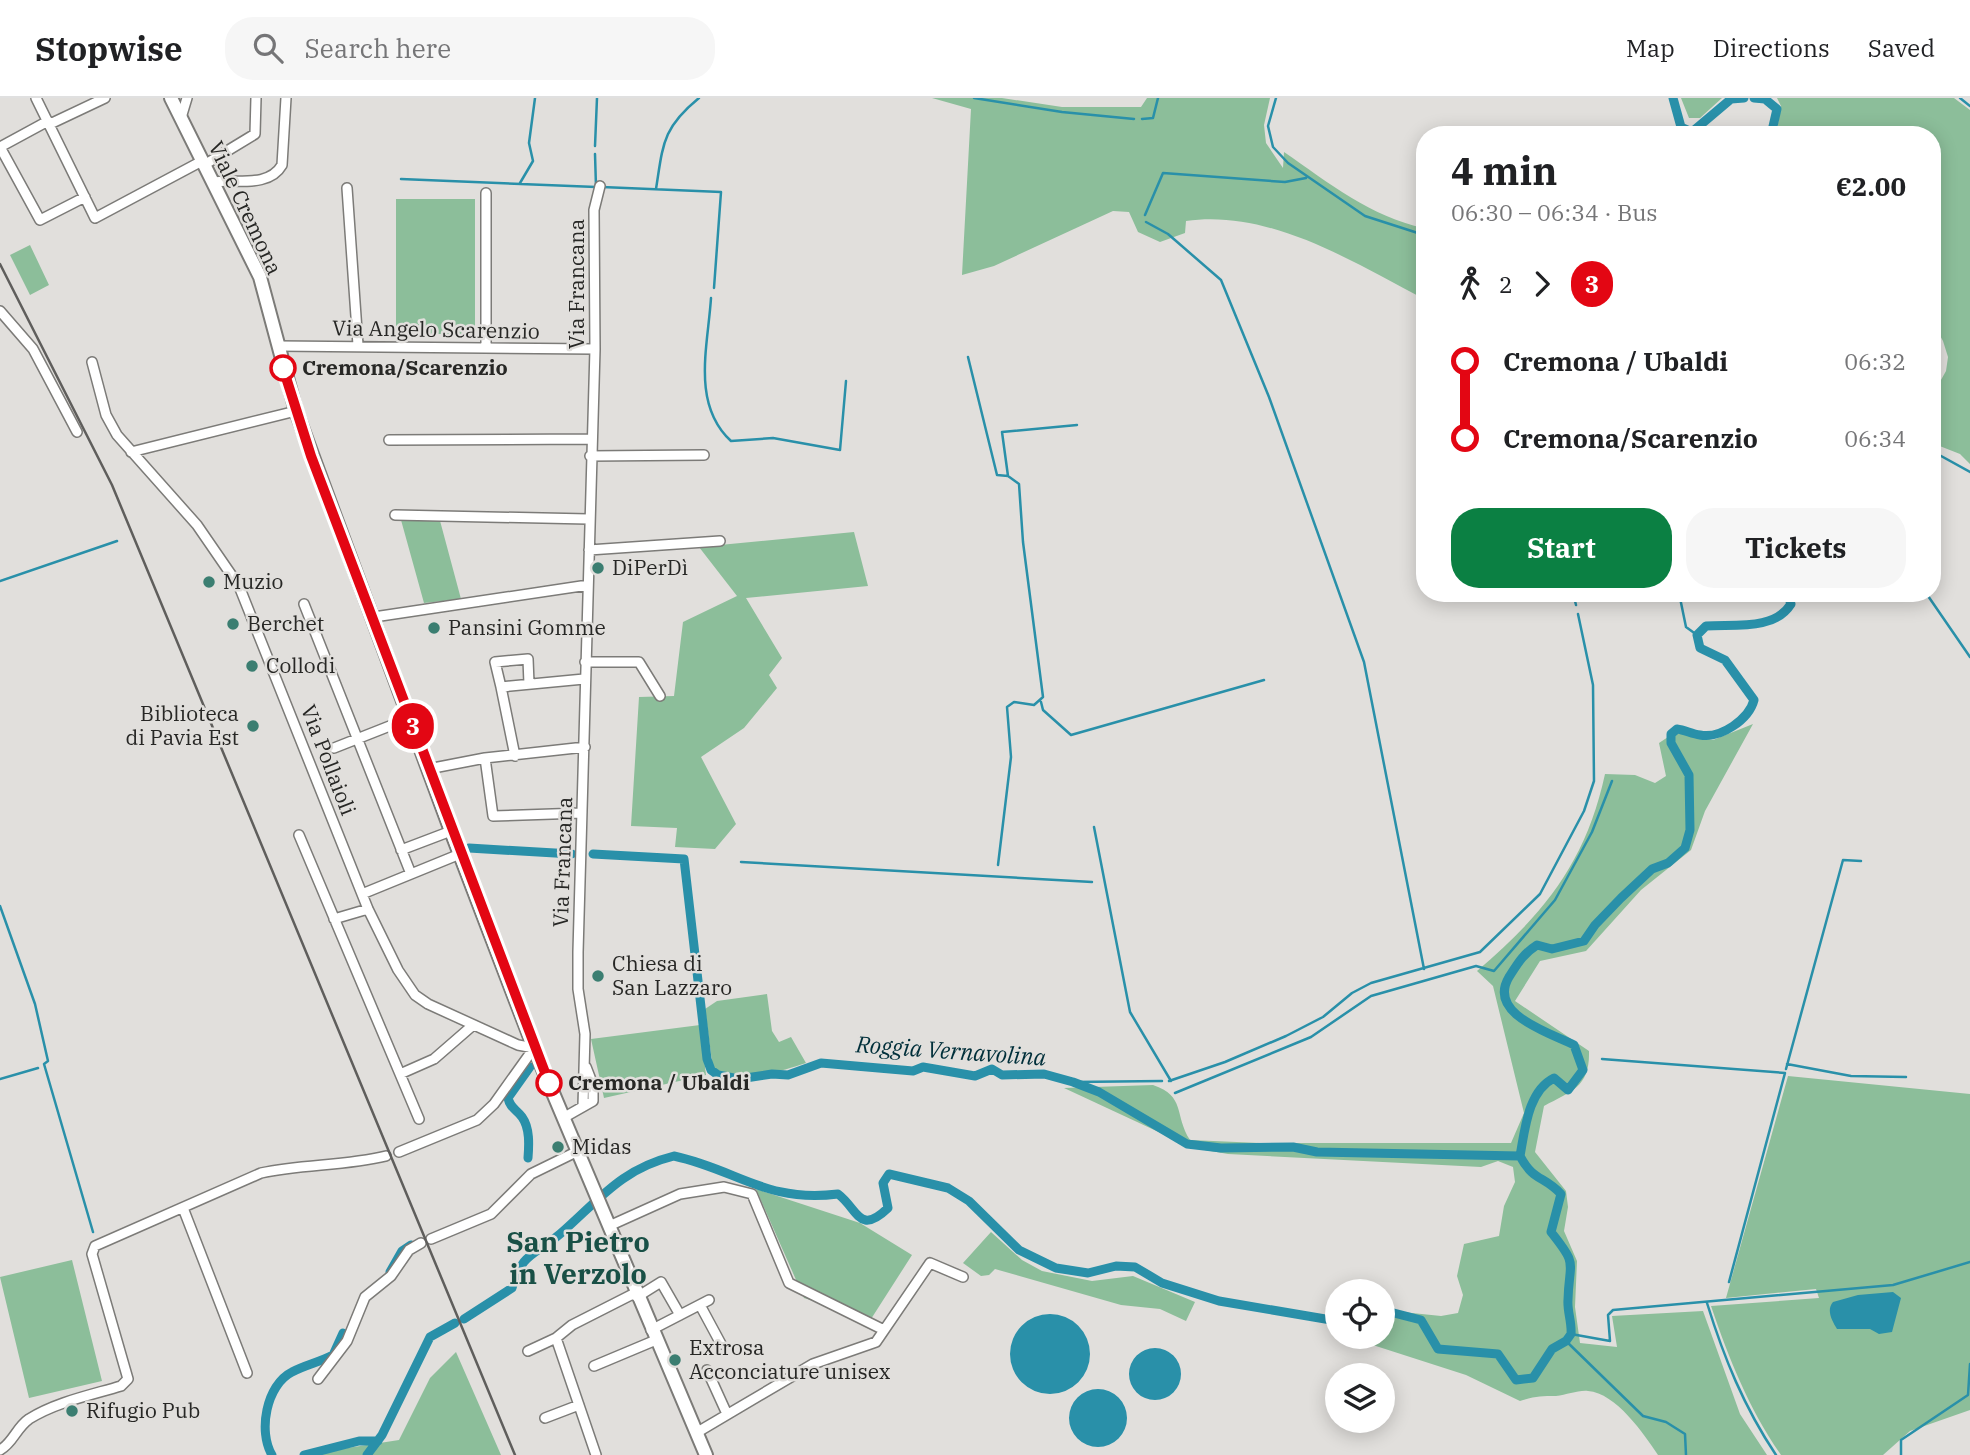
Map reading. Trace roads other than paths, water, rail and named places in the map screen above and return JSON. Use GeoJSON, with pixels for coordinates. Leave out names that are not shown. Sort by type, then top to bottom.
{"type":"FeatureCollection","features":[{"type":"Feature","properties":{"kind":"main road","name":"Viale Cremona"},"geometry":{"type":"LineString","coordinates":[[171,98],[260,277],[296,411],[451,831],[534,1048],[636,1295],[706,1455]]}},
{"type":"Feature","properties":{"kind":"street"},"geometry":{"type":"LineString","coordinates":[[36,98],[95,218],[255,134],[256,98]]}},
{"type":"Feature","properties":{"kind":"street"},"geometry":{"type":"LineString","coordinates":[[85,197],[40,220],[0,147],[105,98]]}},
{"type":"Feature","properties":{"kind":"street"},"geometry":{"type":"LineString","coordinates":[[181,118],[187,98]]}},
{"type":"Feature","properties":{"kind":"street"},"geometry":{"type":"LineString","coordinates":[[213,181],[260,180],[278,171],[282,165],[286,98]]}},
{"type":"Feature","properties":{"kind":"street","name":"Via Francana"},"geometry":{"type":"LineString","coordinates":[[583,1106],[585,1034],[578,989],[589,550],[587,519],[595,349],[594,210],[600,186]]}},
{"type":"Feature","properties":{"kind":"street"},"geometry":{"type":"LineString","coordinates":[[347,188],[358,345]]}},
{"type":"Feature","properties":{"kind":"street"},"geometry":{"type":"LineString","coordinates":[[486,193],[486,347]]}},
{"type":"Feature","properties":{"kind":"street"},"geometry":{"type":"LineString","coordinates":[[0,311],[33,349],[77,432]]}},
{"type":"Feature","properties":{"kind":"street","name":"Via Angelo Scarenzio"},"geometry":{"type":"LineString","coordinates":[[278,346],[595,349]]}},
{"type":"Feature","properties":{"kind":"street","name":"Via Pollaioli"},"geometry":{"type":"LineString","coordinates":[[92,362],[106,415],[131,452],[197,525],[239,586],[368,909],[398,970],[415,995],[472,1026],[518,1045],[534,1048]]}},
{"type":"Feature","properties":{"kind":"street"},"geometry":{"type":"LineString","coordinates":[[131,452],[296,411]]}},
{"type":"Feature","properties":{"kind":"street"},"geometry":{"type":"LineString","coordinates":[[389,440],[591,439]]}},
{"type":"Feature","properties":{"kind":"street"},"geometry":{"type":"LineString","coordinates":[[590,456],[704,454]]}},
{"type":"Feature","properties":{"kind":"street"},"geometry":{"type":"LineString","coordinates":[[395,515],[587,519]]}},
{"type":"Feature","properties":{"kind":"street"},"geometry":{"type":"LineString","coordinates":[[589,550],[720,541]]}},
{"type":"Feature","properties":{"kind":"street"},"geometry":{"type":"LineString","coordinates":[[374,617],[588,585]]}},
{"type":"Feature","properties":{"kind":"street"},"geometry":{"type":"LineString","coordinates":[[304,604],[411,874]]}},
{"type":"Feature","properties":{"kind":"street"},"geometry":{"type":"LineString","coordinates":[[515,756],[495,662],[528,659],[529,684]]}},
{"type":"Feature","properties":{"kind":"street"},"geometry":{"type":"LineString","coordinates":[[585,662],[639,662],[660,696]]}},
{"type":"Feature","properties":{"kind":"street"},"geometry":{"type":"LineString","coordinates":[[501,687],[584,679]]}},
{"type":"Feature","properties":{"kind":"street"},"geometry":{"type":"LineString","coordinates":[[334,748],[410,718]]}},
{"type":"Feature","properties":{"kind":"street"},"geometry":{"type":"LineString","coordinates":[[428,769],[485,758],[585,747]]}},
{"type":"Feature","properties":{"kind":"street"},"geometry":{"type":"LineString","coordinates":[[485,758],[494,816],[582,813]]}},
{"type":"Feature","properties":{"kind":"street"},"geometry":{"type":"LineString","coordinates":[[401,850],[451,831]]}},
{"type":"Feature","properties":{"kind":"street"},"geometry":{"type":"LineString","coordinates":[[299,835],[419,1119]]}},
{"type":"Feature","properties":{"kind":"street"},"geometry":{"type":"LineString","coordinates":[[362,894],[460,854]]}},
{"type":"Feature","properties":{"kind":"street"},"geometry":{"type":"LineString","coordinates":[[334,919],[368,909]]}},
{"type":"Feature","properties":{"kind":"street"},"geometry":{"type":"LineString","coordinates":[[400,1074],[433,1059],[472,1026]]}},
{"type":"Feature","properties":{"kind":"street"},"geometry":{"type":"LineString","coordinates":[[399,1152],[477,1120],[494,1104],[534,1048]]}},
{"type":"Feature","properties":{"kind":"street","name":"Via Francana"},"geometry":{"type":"LineString","coordinates":[[563,1118],[593,1101],[593,1084],[585,1062]]}},
{"type":"Feature","properties":{"kind":"street"},"geometry":{"type":"LineString","coordinates":[[431,1239],[491,1214],[531,1174],[578,1151]]}},
{"type":"Feature","properties":{"kind":"street"},"geometry":{"type":"LineString","coordinates":[[0,1450],[8,1446],[16,1432],[28,1420],[50,1408],[121,1386],[128,1379],[92,1254],[95,1246],[261,1173],[288,1167],[360,1162],[386,1156]]}},
{"type":"Feature","properties":{"kind":"street"},"geometry":{"type":"LineString","coordinates":[[609,1226],[680,1194],[724,1187],[752,1195],[789,1283],[884,1330]]}},
{"type":"Feature","properties":{"kind":"street"},"geometry":{"type":"LineString","coordinates":[[183,1208],[247,1373]]}},
{"type":"Feature","properties":{"kind":"street"},"geometry":{"type":"LineString","coordinates":[[318,1379],[347,1341],[365,1297],[391,1276],[409,1250],[421,1243]]}},
{"type":"Feature","properties":{"kind":"street"},"geometry":{"type":"LineString","coordinates":[[696,1433],[813,1364],[876,1342],[930,1264],[963,1277]]}},
{"type":"Feature","properties":{"kind":"street"},"geometry":{"type":"LineString","coordinates":[[527,1351],[556,1338],[572,1325],[661,1282],[680,1315]]}},
{"type":"Feature","properties":{"kind":"street"},"geometry":{"type":"LineString","coordinates":[[594,1366],[653,1335],[680,1315],[709,1300]]}},
{"type":"Feature","properties":{"kind":"street"},"geometry":{"type":"LineString","coordinates":[[699,1305],[721,1344]]}},
{"type":"Feature","properties":{"kind":"street"},"geometry":{"type":"LineString","coordinates":[[556,1338],[596,1455]]}},
{"type":"Feature","properties":{"kind":"street"},"geometry":{"type":"LineString","coordinates":[[707,1370],[727,1414]]}},
{"type":"Feature","properties":{"kind":"street"},"geometry":{"type":"LineString","coordinates":[[545,1418],[579,1405]]}},
{"type":"Feature","properties":{"kind":"water"},"geometry":{"type":"Polygon","coordinates":[[[1893,1292],[1901,1298],[1892,1332],[1879,1334],[1870,1329],[1837,1329],[1830,1312],[1833,1302],[1858,1295],[1893,1292]]]}},
{"type":"Feature","properties":{"kind":"water"},"geometry":{"type":"Polygon","coordinates":[[[1050,1314],[1065,1317],[1078,1326],[1087,1339],[1090,1354],[1087,1369],[1078,1382],[1065,1391],[1050,1394],[1035,1391],[1022,1382],[1013,1369],[1010,1354],[1013,1339],[1022,1326],[1035,1317],[1050,1314]]]}},
{"type":"Feature","properties":{"kind":"water"},"geometry":{"type":"Polygon","coordinates":[[[1155,1348],[1174,1355],[1181,1374],[1174,1393],[1155,1400],[1136,1393],[1129,1374],[1136,1355],[1155,1348]]]}},
{"type":"Feature","properties":{"kind":"water"},"geometry":{"type":"Polygon","coordinates":[[[1092,1389],[1104,1389],[1119,1397],[1127,1412],[1127,1424],[1119,1439],[1104,1447],[1092,1447],[1077,1439],[1069,1424],[1069,1412],[1077,1397],[1092,1389]]]}},
{"type":"Feature","properties":{"kind":"waterway"},"geometry":{"type":"LineString","coordinates":[[520,183],[533,161],[529,143],[535,98]]}},
{"type":"Feature","properties":{"kind":"waterway"},"geometry":{"type":"LineString","coordinates":[[595,146],[597,98]]}},
{"type":"Feature","properties":{"kind":"waterway"},"geometry":{"type":"LineString","coordinates":[[656,189],[666,138],[678,119],[699,98]]}},
{"type":"Feature","properties":{"kind":"waterway"},"geometry":{"type":"LineString","coordinates":[[974,98],[1062,112],[1134,119]]}},
{"type":"Feature","properties":{"kind":"waterway"},"geometry":{"type":"LineString","coordinates":[[1142,119],[1153,118],[1158,98]]}},
{"type":"Feature","properties":{"kind":"waterway"},"geometry":{"type":"LineString","coordinates":[[1276,98],[1268,126],[1273,147],[1288,163],[1365,216],[1416,232]]}},
{"type":"Feature","properties":{"kind":"waterway"},"geometry":{"type":"LineString","coordinates":[[1673,98],[1681,126]]}},
{"type":"Feature","properties":{"kind":"waterway"},"geometry":{"type":"LineString","coordinates":[[1699,126],[1731,99],[1744,98]]}},
{"type":"Feature","properties":{"kind":"waterway"},"geometry":{"type":"LineString","coordinates":[[1754,98],[1765,99],[1777,109],[1773,126]]}},
{"type":"Feature","properties":{"kind":"waterway"},"geometry":{"type":"LineString","coordinates":[[1960,98],[1970,106]]}},
{"type":"Feature","properties":{"kind":"waterway"},"geometry":{"type":"LineString","coordinates":[[401,179],[596,187],[595,154]]}},
{"type":"Feature","properties":{"kind":"waterway"},"geometry":{"type":"LineString","coordinates":[[1145,215],[1163,173],[1285,182],[1306,178]]}},
{"type":"Feature","properties":{"kind":"waterway"},"geometry":{"type":"LineString","coordinates":[[602,187],[721,192],[714,288]]}},
{"type":"Feature","properties":{"kind":"waterway"},"geometry":{"type":"LineString","coordinates":[[1146,222],[1168,234],[1221,280],[1269,397],[1364,662],[1424,969]]}},
{"type":"Feature","properties":{"kind":"waterway"},"geometry":{"type":"LineString","coordinates":[[711,298],[705,355],[706,392],[719,426],[731,441],[773,438],[840,450],[846,381]]}},
{"type":"Feature","properties":{"kind":"waterway"},"geometry":{"type":"LineString","coordinates":[[968,357],[997,475],[1008,476]]}},
{"type":"Feature","properties":{"kind":"waterway"},"geometry":{"type":"LineString","coordinates":[[998,865],[1011,757],[1007,707],[1014,702],[1034,705],[1043,697],[1023,542],[1019,484],[1008,476],[1002,432],[1077,425]]}},
{"type":"Feature","properties":{"kind":"waterway"},"geometry":{"type":"LineString","coordinates":[[1941,456],[1970,472]]}},
{"type":"Feature","properties":{"kind":"waterway"},"geometry":{"type":"LineString","coordinates":[[0,581],[117,541]]}},
{"type":"Feature","properties":{"kind":"waterway"},"geometry":{"type":"LineString","coordinates":[[1681,602],[1686,627],[1697,635]]}},
{"type":"Feature","properties":{"kind":"waterway"},"geometry":{"type":"LineString","coordinates":[[1395,1313],[1421,1320],[1438,1349],[1498,1354],[1516,1380],[1533,1378],[1552,1349],[1566,1341],[1571,1334],[1568,1304],[1569,1258],[1551,1232],[1561,1194],[1534,1174],[1520,1156],[1529,1112],[1538,1092],[1554,1078],[1568,1090],[1583,1070],[1574,1045],[1524,1020],[1506,1001],[1504,990],[1515,967],[1532,948],[1537,945],[1552,949],[1584,941],[1595,925],[1652,869],[1668,863],[1685,848],[1690,830],[1689,775],[1671,743],[1671,734],[1677,729],[1708,735],[1725,731],[1746,714],[1754,700],[1725,660],[1700,648],[1697,635],[1706,626],[1753,624],[1774,619],[1784,613],[1790,602]]}},
{"type":"Feature","properties":{"kind":"waterway"},"geometry":{"type":"LineString","coordinates":[[1932,602],[1970,657]]}},
{"type":"Feature","properties":{"kind":"waterway"},"geometry":{"type":"LineString","coordinates":[[1169,1081],[1225,1062],[1286,1036],[1323,1017],[1352,993],[1371,983],[1480,952],[1540,894],[1584,811],[1594,781],[1593,685],[1578,614]]}},
{"type":"Feature","properties":{"kind":"waterway"},"geometry":{"type":"LineString","coordinates":[[1041,702],[1043,710],[1071,735],[1264,680]]}},
{"type":"Feature","properties":{"kind":"waterway"},"geometry":{"type":"LineString","coordinates":[[1175,1093],[1311,1037],[1371,996],[1476,966],[1494,971],[1555,900],[1592,832],[1612,781]]}},
{"type":"Feature","properties":{"kind":"waterway"},"geometry":{"type":"LineString","coordinates":[[1094,827],[1130,1012],[1171,1081]]}},
{"type":"Feature","properties":{"kind":"waterway","name":"Roggia Vernavolina"},"geometry":{"type":"LineString","coordinates":[[469,848],[572,854]]}},
{"type":"Feature","properties":{"kind":"waterway","name":"Roggia Vernavolina"},"geometry":{"type":"LineString","coordinates":[[593,854],[684,859],[707,1059],[711,1070],[718,1075],[739,1079],[772,1074],[788,1075],[821,1063],[913,1071],[923,1067],[975,1076],[992,1069],[1002,1075],[1044,1074],[1099,1092],[1187,1144],[1221,1148],[1293,1147],[1317,1152],[1520,1156]]}},
{"type":"Feature","properties":{"kind":"waterway"},"geometry":{"type":"LineString","coordinates":[[1786,1069],[1843,860],[1861,861]]}},
{"type":"Feature","properties":{"kind":"waterway"},"geometry":{"type":"LineString","coordinates":[[741,862],[1092,882]]}},
{"type":"Feature","properties":{"kind":"waterway"},"geometry":{"type":"LineString","coordinates":[[0,906],[35,1004],[48,1061],[44,1064],[93,1232]]}},
{"type":"Feature","properties":{"kind":"waterway"},"geometry":{"type":"LineString","coordinates":[[1602,1059],[1785,1073],[1729,1282]]}},
{"type":"Feature","properties":{"kind":"waterway"},"geometry":{"type":"LineString","coordinates":[[1787,1064],[1851,1076],[1906,1077]]}},
{"type":"Feature","properties":{"kind":"waterway","name":"Roggia Vernavolina"},"geometry":{"type":"LineString","coordinates":[[528,1158],[526,1126],[508,1098],[530,1067]]}},
{"type":"Feature","properties":{"kind":"waterway"},"geometry":{"type":"LineString","coordinates":[[0,1079],[38,1068]]}},
{"type":"Feature","properties":{"kind":"waterway"},"geometry":{"type":"LineString","coordinates":[[1073,1082],[1162,1081]]}},
{"type":"Feature","properties":{"kind":"waterway"},"geometry":{"type":"LineString","coordinates":[[464,1319],[512,1288],[525,1261],[560,1234],[612,1187],[639,1169],[674,1156],[771,1190],[813,1196],[838,1194],[865,1220],[871,1220],[888,1208],[883,1183],[889,1174],[948,1188],[969,1201],[1019,1250],[1056,1268],[1088,1273],[1116,1266],[1135,1267],[1162,1283],[1219,1301],[1325,1319]]}},
{"type":"Feature","properties":{"kind":"waterway","name":"Roggia Vernavolina"},"geometry":{"type":"LineString","coordinates":[[390,1272],[402,1251],[411,1245]]}},
{"type":"Feature","properties":{"kind":"waterway"},"geometry":{"type":"LineString","coordinates":[[1571,1334],[1610,1341],[1608,1315],[1613,1310],[1893,1285],[1970,1262]]}},
{"type":"Feature","properties":{"kind":"waterway"},"geometry":{"type":"LineString","coordinates":[[1707,1303],[1736,1382],[1776,1455]]}},
{"type":"Feature","properties":{"kind":"waterway"},"geometry":{"type":"LineString","coordinates":[[367,1455],[382,1435],[430,1337],[455,1323]]}},
{"type":"Feature","properties":{"kind":"waterway","name":"Roggia Vernavolina"},"geometry":{"type":"LineString","coordinates":[[272,1455],[265,1422],[276,1387],[292,1372],[333,1355],[343,1333]]}},
{"type":"Feature","properties":{"kind":"waterway"},"geometry":{"type":"LineString","coordinates":[[1566,1341],[1643,1416],[1666,1422],[1685,1434],[1686,1455]]}},
{"type":"Feature","properties":{"kind":"waterway"},"geometry":{"type":"LineString","coordinates":[[1901,1455],[1901,1440],[1968,1395],[1970,1364]]}},
{"type":"Feature","properties":{"kind":"waterway"},"geometry":{"type":"LineString","coordinates":[[304,1455],[359,1441],[378,1441]]}},
{"type":"Feature","properties":{"kind":"railway"},"geometry":{"type":"LineString","coordinates":[[0,264],[112,485],[515,1455]]}},
{"type":"Feature","properties":{"kind":"place","name":"Cremona/Scarenzio"},"geometry":{"type":"Point","coordinates":[283,368]}},
{"type":"Feature","properties":{"kind":"place","name":"DiPerDì"},"geometry":{"type":"Point","coordinates":[598,568]}},
{"type":"Feature","properties":{"kind":"place","name":"Muzio"},"geometry":{"type":"Point","coordinates":[209,582]}},
{"type":"Feature","properties":{"kind":"place","name":"Berchet"},"geometry":{"type":"Point","coordinates":[233,624]}},
{"type":"Feature","properties":{"kind":"place","name":"Pansini Gomme"},"geometry":{"type":"Point","coordinates":[434,628]}},
{"type":"Feature","properties":{"kind":"place","name":"Collodi"},"geometry":{"type":"Point","coordinates":[252,666]}},
{"type":"Feature","properties":{"kind":"place","name":"Biblioteca di Pavia Est"},"geometry":{"type":"Point","coordinates":[253,726]}},
{"type":"Feature","properties":{"kind":"place","name":"Chiesa di San Lazzaro"},"geometry":{"type":"Point","coordinates":[598,976]}},
{"type":"Feature","properties":{"kind":"place","name":"Cremona / Ubaldi"},"geometry":{"type":"Point","coordinates":[549,1083]}},
{"type":"Feature","properties":{"kind":"place","name":"Midas"},"geometry":{"type":"Point","coordinates":[558,1147]}},
{"type":"Feature","properties":{"kind":"place","name":"Extrosa Acconciature unisex"},"geometry":{"type":"Point","coordinates":[675,1360]}},
{"type":"Feature","properties":{"kind":"place","name":"Rifugio Pub"},"geometry":{"type":"Point","coordinates":[72,1411]}},
{"type":"Feature","properties":{"kind":"district","name":"San Pietro in Verzolo"},"geometry":{"type":"Point","coordinates":[578,1258]}}]}
